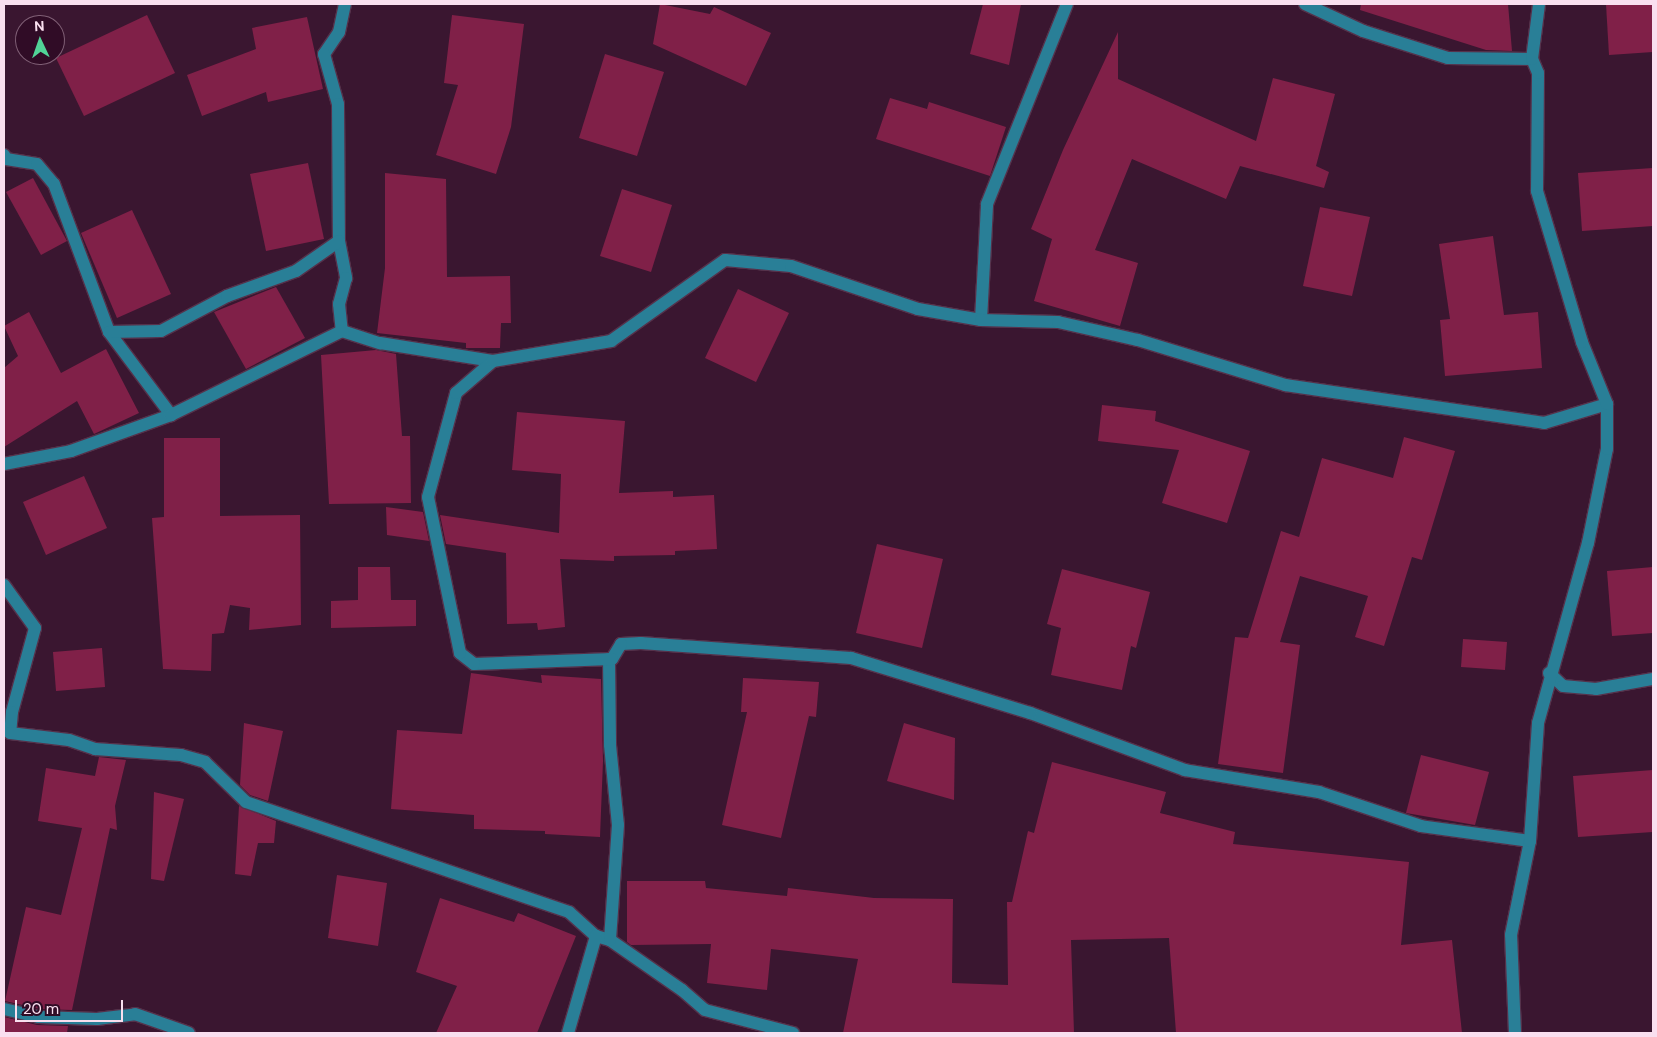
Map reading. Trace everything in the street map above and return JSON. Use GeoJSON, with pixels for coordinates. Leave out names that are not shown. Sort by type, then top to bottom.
{"type":"FeatureCollection","features":[{"type":"Feature","properties":{"kind":"street"},"geometry":{"type":"LineString","coordinates":[[342,331],[340,304],[346,278],[338,241],[338,104],[324,54],[339,32],[345,4]]}},
{"type":"Feature","properties":{"kind":"street"},"geometry":{"type":"LineString","coordinates":[[981,320],[987,204],[1067,4]]}},
{"type":"Feature","properties":{"kind":"street"},"geometry":{"type":"LineString","coordinates":[[1305,4],[1363,31],[1448,58],[1532,59]]}},
{"type":"Feature","properties":{"kind":"street"},"geometry":{"type":"LineString","coordinates":[[1515,1033],[1511,935],[1530,841],[1538,723],[1549,673],[1588,543],[1607,449],[1607,404],[1582,342],[1538,191],[1538,73],[1532,59],[1539,4]]}},
{"type":"Feature","properties":{"kind":"street"},"geometry":{"type":"LineString","coordinates":[[5,160],[37,164],[54,184],[109,332],[171,415]]}},
{"type":"Feature","properties":{"kind":"street"},"geometry":{"type":"LineString","coordinates":[[109,332],[162,331],[226,296],[296,270],[338,241]]}},
{"type":"Feature","properties":{"kind":"street"},"geometry":{"type":"LineString","coordinates":[[4,464],[71,451],[171,415],[342,331],[380,343],[494,361],[611,341],[725,260],[790,266],[898,303],[981,320],[1058,322],[1138,340],[1285,385],[1544,423],[1607,404]]}},
{"type":"Feature","properties":{"kind":"street"},"geometry":{"type":"LineString","coordinates":[[494,361],[456,393],[428,497],[460,653],[474,664],[609,659]]}},
{"type":"Feature","properties":{"kind":"street"},"geometry":{"type":"LineString","coordinates":[[4,585],[35,628],[12,712],[10,733],[69,740],[94,749],[181,755],[205,762],[246,802],[569,912],[596,936],[610,940],[682,990],[704,1010],[793,1033]]}},
{"type":"Feature","properties":{"kind":"street"},"geometry":{"type":"LineString","coordinates":[[610,940],[618,825],[610,745],[609,659],[621,644],[641,643],[851,658],[1030,713],[1185,770],[1319,792],[1421,826],[1530,841]]}},
{"type":"Feature","properties":{"kind":"street"},"geometry":{"type":"LineString","coordinates":[[1549,673],[1563,686],[1596,689],[1653,679]]}},
{"type":"Feature","properties":{"kind":"street"},"geometry":{"type":"LineString","coordinates":[[568,1033],[596,936]]}},
{"type":"Feature","properties":{"kind":"street"},"geometry":{"type":"LineString","coordinates":[[4,1009],[39,1016],[97,1019],[135,1014],[189,1033]]}},
{"type":"Feature","properties":{"kind":"building"},"geometry":{"type":"Polygon","coordinates":[[[660,4],[710,14],[714,7],[771,33],[746,86],[653,44],[660,4]]]}},
{"type":"Feature","properties":{"kind":"building"},"geometry":{"type":"Polygon","coordinates":[[[983,4],[1021,4],[1009,65],[970,54],[983,4]]]}},
{"type":"Feature","properties":{"kind":"building"},"geometry":{"type":"Polygon","coordinates":[[[1361,4],[1508,4],[1512,51],[1486,50],[1360,10],[1361,4]]]}},
{"type":"Feature","properties":{"kind":"building"},"geometry":{"type":"Polygon","coordinates":[[[1606,4],[1653,4],[1653,52],[1609,55],[1606,4]]]}},
{"type":"Feature","properties":{"kind":"building"},"geometry":{"type":"Polygon","coordinates":[[[147,15],[175,73],[84,116],[59,65],[65,65],[65,54],[147,15]]]}},
{"type":"Feature","properties":{"kind":"building"},"geometry":{"type":"Polygon","coordinates":[[[452,15],[524,24],[511,127],[496,174],[436,155],[458,85],[444,83],[452,15]]]}},
{"type":"Feature","properties":{"kind":"building"},"geometry":{"type":"Polygon","coordinates":[[[307,17],[323,89],[268,102],[266,92],[202,116],[187,75],[256,49],[252,28],[307,17]]]}},
{"type":"Feature","properties":{"kind":"building"},"geometry":{"type":"Polygon","coordinates":[[[1118,32],[1118,79],[1256,141],[1273,78],[1335,94],[1316,166],[1329,172],[1324,188],[1240,166],[1226,199],[1132,159],[1095,250],[1138,263],[1120,326],[1034,301],[1052,239],[1031,229],[1063,150],[1118,32]]]}},
{"type":"Feature","properties":{"kind":"building"},"geometry":{"type":"Polygon","coordinates":[[[605,54],[664,72],[637,156],[579,138],[605,54]]]}},
{"type":"Feature","properties":{"kind":"building"},"geometry":{"type":"Polygon","coordinates":[[[890,98],[927,109],[929,102],[1006,127],[990,176],[876,139],[890,98]]]}},
{"type":"Feature","properties":{"kind":"building"},"geometry":{"type":"Polygon","coordinates":[[[308,163],[324,239],[266,251],[250,174],[308,163]]]}},
{"type":"Feature","properties":{"kind":"building"},"geometry":{"type":"Polygon","coordinates":[[[1653,168],[1653,226],[1582,231],[1578,173],[1653,168]]]}},
{"type":"Feature","properties":{"kind":"building"},"geometry":{"type":"Polygon","coordinates":[[[385,173],[446,179],[447,277],[510,276],[511,323],[501,323],[500,348],[466,348],[466,343],[377,333],[385,268],[385,173]]]}},
{"type":"Feature","properties":{"kind":"building"},"geometry":{"type":"Polygon","coordinates":[[[33,178],[67,241],[41,255],[6,192],[33,178]]]}},
{"type":"Feature","properties":{"kind":"building"},"geometry":{"type":"Polygon","coordinates":[[[622,189],[672,205],[651,272],[600,256],[622,189]]]}},
{"type":"Feature","properties":{"kind":"building"},"geometry":{"type":"Polygon","coordinates":[[[1320,207],[1370,217],[1352,296],[1303,286],[1320,207]]]}},
{"type":"Feature","properties":{"kind":"building"},"geometry":{"type":"Polygon","coordinates":[[[132,210],[171,294],[117,318],[81,233],[132,210]]]}},
{"type":"Feature","properties":{"kind":"building"},"geometry":{"type":"Polygon","coordinates":[[[1493,236],[1504,315],[1538,312],[1542,368],[1445,376],[1440,320],[1450,319],[1439,244],[1493,236]]]}},
{"type":"Feature","properties":{"kind":"building"},"geometry":{"type":"Polygon","coordinates":[[[276,287],[305,338],[246,369],[214,312],[276,287]]]}},
{"type":"Feature","properties":{"kind":"building"},"geometry":{"type":"Polygon","coordinates":[[[738,289],[789,313],[756,382],[705,358],[738,289]]]}},
{"type":"Feature","properties":{"kind":"building"},"geometry":{"type":"Polygon","coordinates":[[[29,312],[61,373],[106,349],[139,413],[94,434],[77,401],[4,447],[4,368],[18,356],[4,326],[29,312]]]}},
{"type":"Feature","properties":{"kind":"building"},"geometry":{"type":"Polygon","coordinates":[[[376,350],[396,354],[402,436],[410,436],[411,503],[329,504],[321,355],[376,350]]]}},
{"type":"Feature","properties":{"kind":"building"},"geometry":{"type":"Polygon","coordinates":[[[1102,405],[1156,411],[1155,421],[1250,451],[1227,523],[1162,503],[1179,450],[1098,441],[1102,405]]]}},
{"type":"Feature","properties":{"kind":"building"},"geometry":{"type":"Polygon","coordinates":[[[517,412],[625,421],[619,493],[673,491],[673,497],[714,495],[717,549],[675,551],[675,555],[614,556],[614,561],[560,559],[565,627],[538,630],[537,623],[507,624],[506,553],[446,544],[440,515],[559,533],[561,474],[512,470],[517,412]]]}},
{"type":"Feature","properties":{"kind":"building"},"geometry":{"type":"Polygon","coordinates":[[[1404,437],[1455,451],[1422,560],[1412,557],[1384,646],[1355,637],[1368,596],[1300,576],[1280,642],[1300,645],[1283,773],[1218,764],[1235,637],[1248,638],[1281,531],[1299,537],[1322,458],[1393,478],[1404,437]]]}},
{"type":"Feature","properties":{"kind":"building"},"geometry":{"type":"Polygon","coordinates":[[[164,438],[220,438],[220,516],[300,515],[301,625],[249,630],[250,608],[230,605],[224,633],[212,634],[211,671],[163,669],[152,518],[164,517],[164,438]]]}},
{"type":"Feature","properties":{"kind":"building"},"geometry":{"type":"Polygon","coordinates":[[[84,476],[107,528],[46,555],[23,502],[84,476]]]}},
{"type":"Feature","properties":{"kind":"building"},"geometry":{"type":"Polygon","coordinates":[[[386,507],[423,512],[429,541],[387,535],[386,507]]]}},
{"type":"Feature","properties":{"kind":"building"},"geometry":{"type":"Polygon","coordinates":[[[877,544],[943,559],[922,648],[856,633],[877,544]]]}},
{"type":"Feature","properties":{"kind":"building"},"geometry":{"type":"Polygon","coordinates":[[[358,567],[390,567],[391,600],[416,600],[416,626],[331,628],[331,601],[358,600],[358,567]]]}},
{"type":"Feature","properties":{"kind":"building"},"geometry":{"type":"Polygon","coordinates":[[[1653,567],[1653,633],[1612,636],[1607,571],[1653,567]]]}},
{"type":"Feature","properties":{"kind":"building"},"geometry":{"type":"Polygon","coordinates":[[[1062,569],[1150,592],[1136,648],[1131,646],[1122,690],[1051,675],[1061,628],[1047,624],[1062,569]]]}},
{"type":"Feature","properties":{"kind":"building"},"geometry":{"type":"Polygon","coordinates":[[[1463,639],[1507,642],[1505,670],[1461,667],[1463,639]]]}},
{"type":"Feature","properties":{"kind":"building"},"geometry":{"type":"Polygon","coordinates":[[[102,648],[105,687],[56,691],[53,652],[102,648]]]}},
{"type":"Feature","properties":{"kind":"building"},"geometry":{"type":"Polygon","coordinates":[[[471,673],[542,683],[541,675],[601,679],[603,761],[600,837],[545,834],[545,831],[474,829],[474,815],[391,809],[397,730],[462,734],[471,673]]]}},
{"type":"Feature","properties":{"kind":"building"},"geometry":{"type":"Polygon","coordinates":[[[743,678],[819,682],[816,717],[809,716],[781,838],[722,825],[747,712],[741,712],[743,678]]]}},
{"type":"Feature","properties":{"kind":"building"},"geometry":{"type":"Polygon","coordinates":[[[244,723],[283,731],[268,801],[250,795],[240,785],[244,723]]]}},
{"type":"Feature","properties":{"kind":"building"},"geometry":{"type":"Polygon","coordinates":[[[904,723],[955,738],[954,800],[887,781],[904,723]]]}},
{"type":"Feature","properties":{"kind":"building"},"geometry":{"type":"Polygon","coordinates":[[[1421,755],[1489,772],[1475,825],[1406,813],[1421,755]]]}},
{"type":"Feature","properties":{"kind":"building"},"geometry":{"type":"Polygon","coordinates":[[[99,757],[126,760],[115,806],[117,830],[110,828],[72,1010],[40,1009],[5,1001],[26,907],[61,915],[82,828],[38,821],[46,768],[95,776],[99,757]]]}},
{"type":"Feature","properties":{"kind":"building"},"geometry":{"type":"Polygon","coordinates":[[[1052,762],[1166,792],[1160,813],[1235,832],[1233,844],[1409,862],[1401,945],[1452,940],[1462,1033],[1176,1033],[1169,938],[1071,940],[1074,1033],[843,1033],[858,959],[771,949],[767,990],[707,983],[711,944],[631,945],[627,942],[627,881],[705,881],[706,888],[787,896],[788,888],[874,898],[953,899],[952,983],[1008,985],[1007,902],[1012,902],[1028,831],[1034,833],[1052,762]]]}},
{"type":"Feature","properties":{"kind":"building"},"geometry":{"type":"Polygon","coordinates":[[[1653,770],[1653,832],[1578,837],[1573,776],[1653,770]]]}},
{"type":"Feature","properties":{"kind":"building"},"geometry":{"type":"Polygon","coordinates":[[[154,792],[184,799],[164,881],[151,879],[154,792]]]}},
{"type":"Feature","properties":{"kind":"building"},"geometry":{"type":"Polygon","coordinates":[[[239,806],[276,821],[274,843],[258,843],[251,876],[235,874],[239,806]]]}},
{"type":"Feature","properties":{"kind":"building"},"geometry":{"type":"Polygon","coordinates":[[[337,875],[387,883],[378,946],[328,938],[337,875]]]}},
{"type":"Feature","properties":{"kind":"building"},"geometry":{"type":"Polygon","coordinates":[[[440,898],[514,922],[518,913],[576,936],[537,1033],[436,1033],[457,986],[416,972],[440,898]]]}},
{"type":"Feature","properties":{"kind":"building"},"geometry":{"type":"Polygon","coordinates":[[[4,1017],[37,1025],[68,1026],[67,1033],[4,1033],[4,1017]]]}}]}
